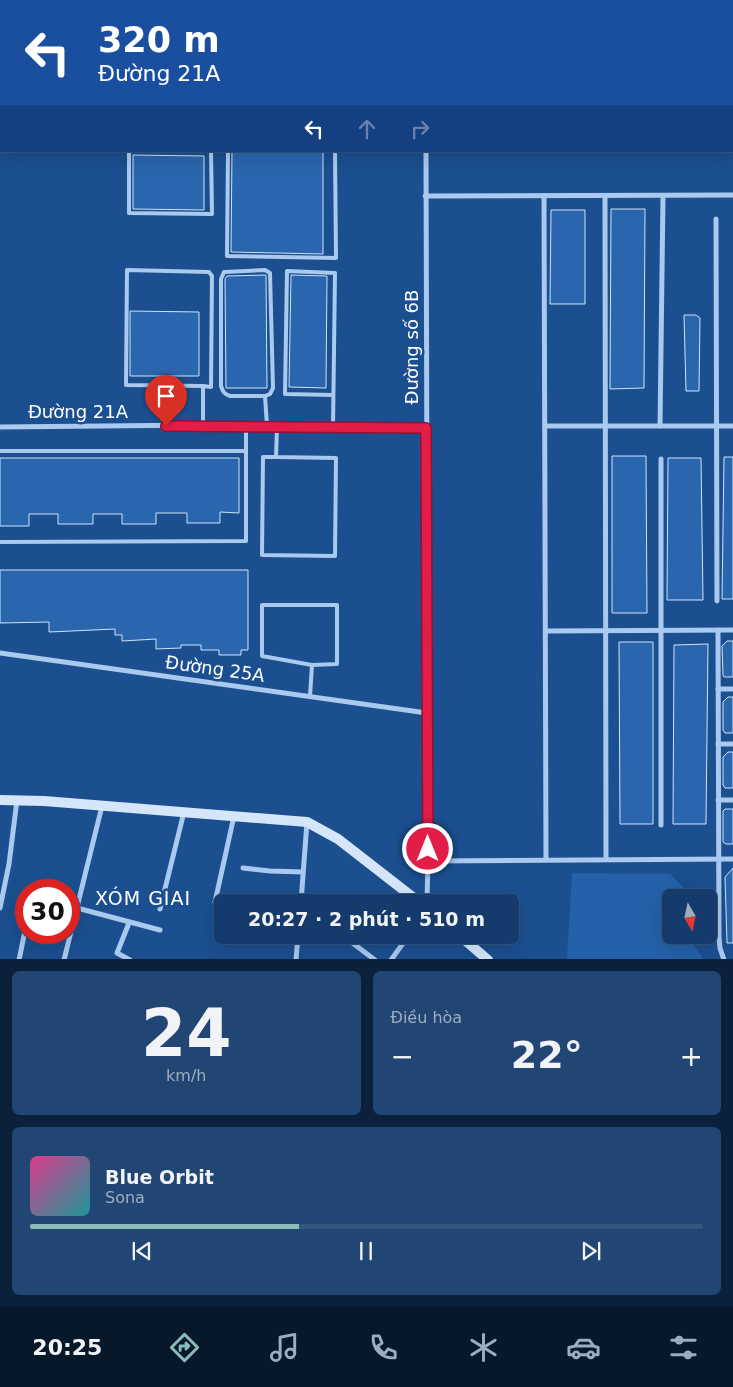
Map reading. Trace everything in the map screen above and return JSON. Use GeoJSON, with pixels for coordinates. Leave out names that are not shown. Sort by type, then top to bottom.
{"type":"FeatureCollection","features":[{"type":"Feature","properties":{"kind":"main road"},"geometry":{"type":"LineString","coordinates":[[0,800],[307,822],[338,839],[409,894]]}},
{"type":"Feature","properties":{"kind":"main road"},"geometry":{"type":"LineString","coordinates":[[469,944],[487,959]]}},
{"type":"Feature","properties":{"kind":"street","name":"Đường số 6B"},"geometry":{"type":"LineString","coordinates":[[426,152],[427,894]]}},
{"type":"Feature","properties":{"kind":"street"},"geometry":{"type":"LineString","coordinates":[[425,196],[733,195]]}},
{"type":"Feature","properties":{"kind":"street"},"geometry":{"type":"LineString","coordinates":[[544,196],[546,859]]}},
{"type":"Feature","properties":{"kind":"street"},"geometry":{"type":"LineString","coordinates":[[605,196],[606,859]]}},
{"type":"Feature","properties":{"kind":"street"},"geometry":{"type":"LineString","coordinates":[[660,426],[663,196]]}},
{"type":"Feature","properties":{"kind":"street"},"geometry":{"type":"LineString","coordinates":[[716,219],[717,601]]}},
{"type":"Feature","properties":{"kind":"street","name":"Đường 21A"},"geometry":{"type":"LineString","coordinates":[[0,427],[203,425],[426,428]]}},
{"type":"Feature","properties":{"kind":"street"},"geometry":{"type":"LineString","coordinates":[[546,426],[733,426]]}},
{"type":"Feature","properties":{"kind":"street"},"geometry":{"type":"LineString","coordinates":[[661,459],[661,825]]}},
{"type":"Feature","properties":{"kind":"street"},"geometry":{"type":"LineString","coordinates":[[546,632],[662,629],[733,630]]}},
{"type":"Feature","properties":{"kind":"street"},"geometry":{"type":"LineString","coordinates":[[718,630],[718,937],[724,959]]}},
{"type":"Feature","properties":{"kind":"street","name":"Đường 25A"},"geometry":{"type":"LineString","coordinates":[[0,653],[427,713]]}},
{"type":"Feature","properties":{"kind":"street"},"geometry":{"type":"LineString","coordinates":[[718,689],[733,689]]}},
{"type":"Feature","properties":{"kind":"street"},"geometry":{"type":"LineString","coordinates":[[718,744],[733,744]]}},
{"type":"Feature","properties":{"kind":"street"},"geometry":{"type":"LineString","coordinates":[[0,908],[9,864],[17,800]]}},
{"type":"Feature","properties":{"kind":"street"},"geometry":{"type":"LineString","coordinates":[[718,800],[733,800]]}},
{"type":"Feature","properties":{"kind":"street"},"geometry":{"type":"LineString","coordinates":[[80,896],[102,806]]}},
{"type":"Feature","properties":{"kind":"street"},"geometry":{"type":"LineString","coordinates":[[160,909],[184,812]]}},
{"type":"Feature","properties":{"kind":"street"},"geometry":{"type":"LineString","coordinates":[[217,894],[234,816]]}},
{"type":"Feature","properties":{"kind":"street"},"geometry":{"type":"LineString","coordinates":[[302,894],[307,822]]}},
{"type":"Feature","properties":{"kind":"street"},"geometry":{"type":"LineString","coordinates":[[428,861],[733,859]]}},
{"type":"Feature","properties":{"kind":"street"},"geometry":{"type":"LineString","coordinates":[[243,868],[303,872]]}},
{"type":"Feature","properties":{"kind":"street"},"geometry":{"type":"LineString","coordinates":[[80,909],[160,930]]}},
{"type":"Feature","properties":{"kind":"street"},"geometry":{"type":"LineString","coordinates":[[128,959],[117,952],[129,923]]}},
{"type":"Feature","properties":{"kind":"street"},"geometry":{"type":"LineString","coordinates":[[19,959],[22,944]]}},
{"type":"Feature","properties":{"kind":"street"},"geometry":{"type":"LineString","coordinates":[[64,959],[68,944]]}},
{"type":"Feature","properties":{"kind":"street"},"geometry":{"type":"LineString","coordinates":[[296,959],[297,944]]}},
{"type":"Feature","properties":{"kind":"street"},"geometry":{"type":"LineString","coordinates":[[354,944],[374,959]]}},
{"type":"Feature","properties":{"kind":"street"},"geometry":{"type":"LineString","coordinates":[[392,959],[403,944]]}},
{"type":"Feature","properties":{"kind":"lane"},"geometry":{"type":"LineString","coordinates":[[129,152],[130,213],[212,214],[211,152]]}},
{"type":"Feature","properties":{"kind":"lane"},"geometry":{"type":"LineString","coordinates":[[228,152],[227,256],[336,258],[335,152]]}},
{"type":"Feature","properties":{"kind":"lane"},"geometry":{"type":"LineString","coordinates":[[127,270],[209,272],[212,276],[212,386],[203,386],[126,384],[127,270]]}},
{"type":"Feature","properties":{"kind":"lane"},"geometry":{"type":"LineString","coordinates":[[265,270],[270,273],[273,388],[270,394],[265,396],[230,396],[222,391],[221,279],[224,272],[265,270]]}},
{"type":"Feature","properties":{"kind":"lane"},"geometry":{"type":"LineString","coordinates":[[333,395],[285,394],[287,271],[334,272],[333,428]]}},
{"type":"Feature","properties":{"kind":"lane"},"geometry":{"type":"LineString","coordinates":[[203,386],[203,425]]}},
{"type":"Feature","properties":{"kind":"lane"},"geometry":{"type":"LineString","coordinates":[[265,396],[267,426]]}},
{"type":"Feature","properties":{"kind":"lane"},"geometry":{"type":"LineString","coordinates":[[0,542],[246,541],[246,426]]}},
{"type":"Feature","properties":{"kind":"lane"},"geometry":{"type":"LineString","coordinates":[[276,457],[277,427]]}},
{"type":"Feature","properties":{"kind":"lane"},"geometry":{"type":"LineString","coordinates":[[0,451],[246,451]]}},
{"type":"Feature","properties":{"kind":"lane"},"geometry":{"type":"LineString","coordinates":[[263,457],[276,457],[336,458],[335,556],[262,555],[263,457]]}},
{"type":"Feature","properties":{"kind":"lane"},"geometry":{"type":"LineString","coordinates":[[262,605],[337,605],[337,664],[312,665],[262,656],[262,605]]}},
{"type":"Feature","properties":{"kind":"lane"},"geometry":{"type":"LineString","coordinates":[[310,696],[312,665]]}},
{"type":"Feature","properties":{"kind":"shaded area"},"geometry":{"type":"Polygon","coordinates":[[[572,873],[670,874],[683,887],[683,889],[662,889],[662,944],[693,944],[703,959],[567,959],[572,873]]]}},
{"type":"Feature","properties":{"kind":"building"},"geometry":{"type":"Polygon","coordinates":[[[232,152],[323,152],[323,254],[231,252],[232,152]]]}},
{"type":"Feature","properties":{"kind":"building"},"geometry":{"type":"Polygon","coordinates":[[[133,155],[204,156],[204,210],[133,209],[133,155]]]}},
{"type":"Feature","properties":{"kind":"building"},"geometry":{"type":"Polygon","coordinates":[[[611,209],[645,209],[644,388],[610,389],[611,209]]]}},
{"type":"Feature","properties":{"kind":"building"},"geometry":{"type":"Polygon","coordinates":[[[551,210],[585,210],[585,304],[550,304],[551,210]]]}},
{"type":"Feature","properties":{"kind":"building"},"geometry":{"type":"Polygon","coordinates":[[[266,275],[267,388],[226,388],[225,279],[227,276],[266,275]]]}},
{"type":"Feature","properties":{"kind":"building"},"geometry":{"type":"Polygon","coordinates":[[[291,275],[327,276],[326,388],[289,387],[291,275]]]}},
{"type":"Feature","properties":{"kind":"building"},"geometry":{"type":"Polygon","coordinates":[[[130,311],[199,312],[199,376],[130,376],[130,311]]]}},
{"type":"Feature","properties":{"kind":"building"},"geometry":{"type":"Polygon","coordinates":[[[684,315],[696,315],[700,318],[699,391],[686,391],[684,315]]]}},
{"type":"Feature","properties":{"kind":"building"},"geometry":{"type":"Polygon","coordinates":[[[612,456],[646,456],[647,613],[612,613],[612,456]]]}},
{"type":"Feature","properties":{"kind":"building"},"geometry":{"type":"Polygon","coordinates":[[[724,457],[733,457],[733,599],[722,599],[724,457]]]}},
{"type":"Feature","properties":{"kind":"building"},"geometry":{"type":"Polygon","coordinates":[[[0,458],[239,458],[239,513],[220,512],[220,523],[187,523],[187,513],[156,513],[156,524],[122,524],[122,514],[93,514],[93,524],[58,524],[58,514],[29,514],[29,526],[0,526],[0,458]]]}},
{"type":"Feature","properties":{"kind":"building"},"geometry":{"type":"Polygon","coordinates":[[[668,458],[701,458],[703,600],[667,600],[668,458]]]}},
{"type":"Feature","properties":{"kind":"building"},"geometry":{"type":"Polygon","coordinates":[[[0,570],[248,570],[248,650],[241,650],[241,655],[219,655],[219,650],[201,650],[201,645],[181,645],[181,648],[156,649],[156,639],[122,641],[122,635],[115,635],[115,629],[49,632],[49,622],[0,623],[0,570]]]}},
{"type":"Feature","properties":{"kind":"building"},"geometry":{"type":"Polygon","coordinates":[[[727,641],[733,641],[733,677],[724,677],[723,675],[722,646],[727,641]]]}},
{"type":"Feature","properties":{"kind":"building"},"geometry":{"type":"Polygon","coordinates":[[[619,642],[653,642],[653,824],[620,824],[619,642]]]}},
{"type":"Feature","properties":{"kind":"building"},"geometry":{"type":"Polygon","coordinates":[[[708,644],[706,824],[673,824],[674,645],[708,644]]]}},
{"type":"Feature","properties":{"kind":"building"},"geometry":{"type":"Polygon","coordinates":[[[728,697],[733,697],[733,733],[725,733],[723,730],[723,702],[728,697]]]}},
{"type":"Feature","properties":{"kind":"building"},"geometry":{"type":"Polygon","coordinates":[[[728,752],[733,752],[733,788],[725,788],[723,785],[723,757],[728,752]]]}},
{"type":"Feature","properties":{"kind":"building"},"geometry":{"type":"Polygon","coordinates":[[[725,809],[733,809],[733,844],[723,842],[723,811],[725,809]]]}},
{"type":"Feature","properties":{"kind":"building"},"geometry":{"type":"Polygon","coordinates":[[[733,868],[733,943],[727,943],[725,877],[733,868]]]}},
{"type":"Feature","properties":{"kind":"district","name":"XÓM GIAI"},"geometry":{"type":"Point","coordinates":[143,898]}},
{"type":"Feature","properties":{"kind":"route"},"geometry":{"type":"LineString","coordinates":[[166,426],[426,428],[428,849]]}}]}
